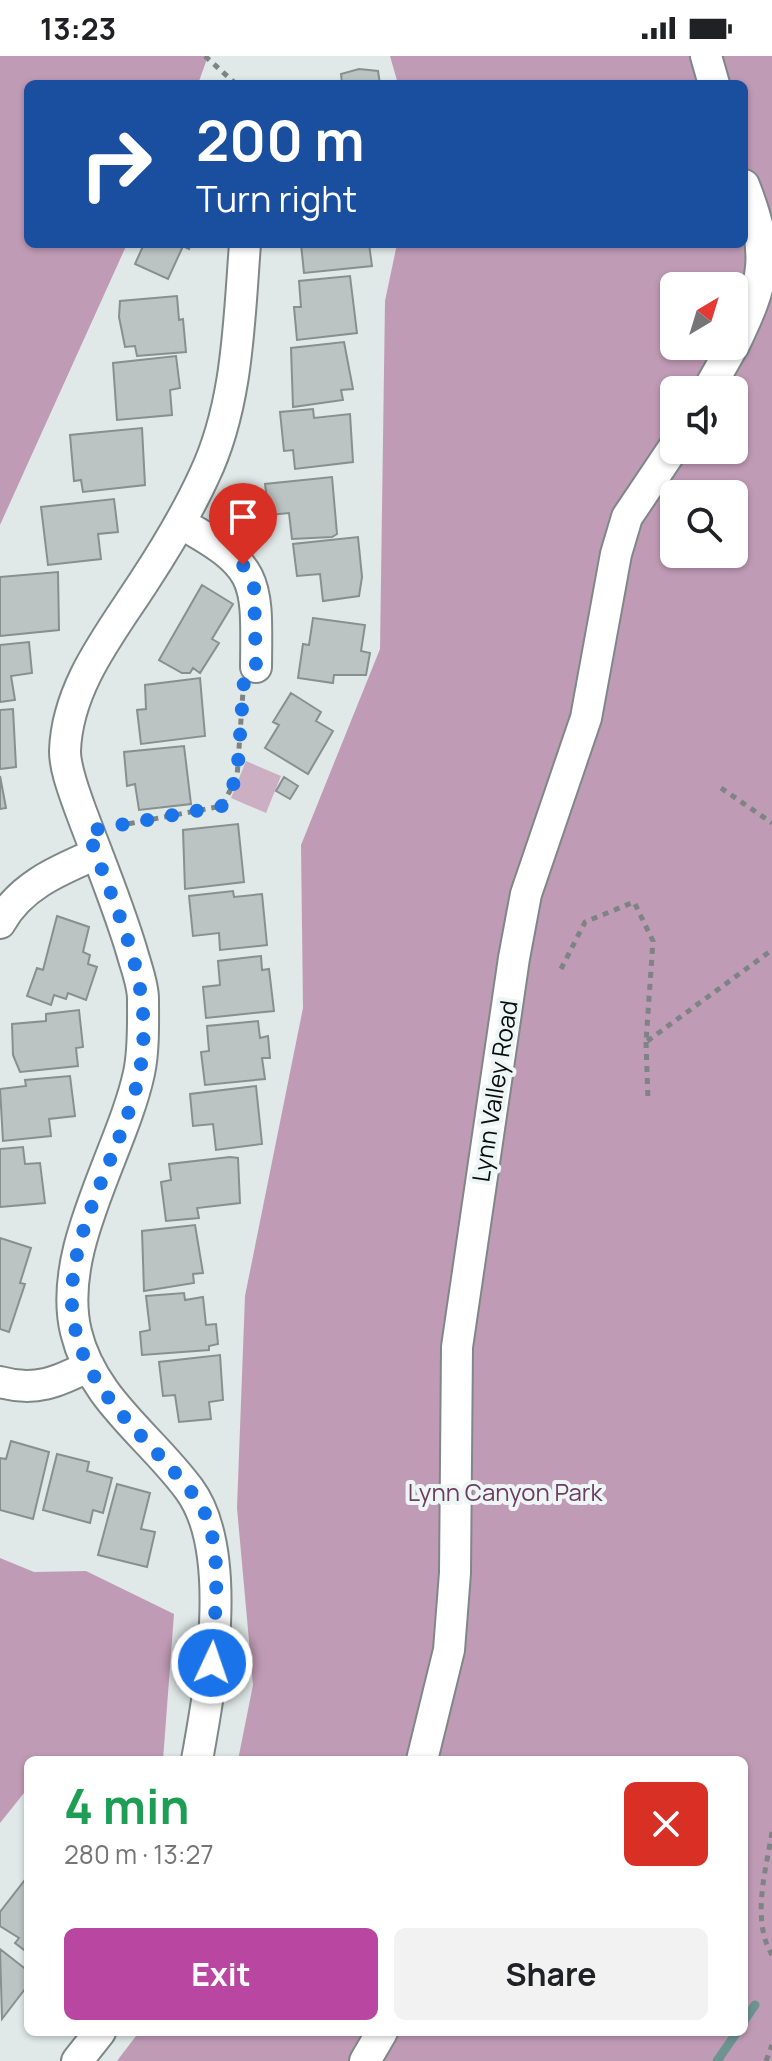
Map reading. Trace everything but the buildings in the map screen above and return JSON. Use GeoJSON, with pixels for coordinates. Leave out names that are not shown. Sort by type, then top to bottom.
{"type":"FeatureCollection","features":[{"type":"Feature","properties":{"kind":"street"},"geometry":{"type":"LineString","coordinates":[[706,56],[713,80]]}},
{"type":"Feature","properties":{"kind":"street"},"geometry":{"type":"LineString","coordinates":[[748,197],[762,237],[763,267],[757,294],[748,314]]}},
{"type":"Feature","properties":{"kind":"street"},"geometry":{"type":"LineString","coordinates":[[198,1756],[212,1659],[213,1549],[208,1522],[190,1490],[104,1396],[76,1333],[72,1304],[81,1242],[140,1070],[144,993],[118,904],[92,843],[65,755],[68,722],[81,684],[180,523],[206,472],[223,422],[235,366],[245,248]]}},
{"type":"Feature","properties":{"kind":"street","name":"Lynn Valley Road"},"geometry":{"type":"LineString","coordinates":[[423,1756],[449,1650],[455,1573],[457,1347],[526,894],[586,718],[606,596],[627,517],[663,464]]}},
{"type":"Feature","properties":{"kind":"street"},"geometry":{"type":"LineString","coordinates":[[180,523],[226,548],[243,565],[254,587],[256,667]]}},
{"type":"Feature","properties":{"kind":"street"},"geometry":{"type":"LineString","coordinates":[[0,923],[21,895],[92,843]]}},
{"type":"Feature","properties":{"kind":"street"},"geometry":{"type":"LineString","coordinates":[[0,1382],[27,1388],[55,1383],[89,1366]]}},
{"type":"Feature","properties":{"kind":"street"},"geometry":{"type":"LineString","coordinates":[[77,2061],[97,2036]]}},
{"type":"Feature","properties":{"kind":"street"},"geometry":{"type":"LineString","coordinates":[[365,2061],[380,2036]]}},
{"type":"Feature","properties":{"kind":"path"},"geometry":{"type":"LineString","coordinates":[[205,56],[232,80]]}},
{"type":"Feature","properties":{"kind":"path"},"geometry":{"type":"LineString","coordinates":[[92,843],[222,806],[237,777],[244,680],[256,667]]}},
{"type":"Feature","properties":{"kind":"path"},"geometry":{"type":"LineString","coordinates":[[721,788],[772,823]]}},
{"type":"Feature","properties":{"kind":"path"},"geometry":{"type":"LineString","coordinates":[[561,969],[585,922],[634,902],[653,941],[646,1042],[648,1100]]}},
{"type":"Feature","properties":{"kind":"path"},"geometry":{"type":"LineString","coordinates":[[646,1042],[772,950]]}},
{"type":"Feature","properties":{"kind":"path"},"geometry":{"type":"LineString","coordinates":[[772,1832],[762,1896],[765,1943],[772,1955]]}},
{"type":"Feature","properties":{"kind":"path"},"geometry":{"type":"LineString","coordinates":[[766,2061],[772,2045]]}},
{"type":"Feature","properties":{"kind":"shaded area"},"geometry":{"type":"Polygon","coordinates":[[[246,761],[281,776],[266,813],[231,798],[246,761]]]}},
{"type":"Feature","properties":{"kind":"green space"},"geometry":{"type":"Polygon","coordinates":[[[0,56],[208,56],[199,80],[24,80],[24,248],[125,248],[0,525],[0,56]]]}},
{"type":"Feature","properties":{"kind":"green space","name":"Lynn Canyon Park"},"geometry":{"type":"Polygon","coordinates":[[[390,56],[772,56],[772,2061],[117,2061],[136,2036],[748,2036],[748,1756],[239,1756],[253,1685],[237,1508],[245,1296],[303,1008],[301,845],[380,649],[385,301],[396,248],[748,248],[748,80],[397,80],[390,56]]]}},
{"type":"Feature","properties":{"kind":"green space"},"geometry":{"type":"Polygon","coordinates":[[[0,1558],[34,1572],[86,1571],[174,1614],[163,1756],[24,1756],[24,1793],[0,1823],[0,1558]]]}},
{"type":"Feature","properties":{"kind":"waterway"},"geometry":{"type":"LineString","coordinates":[[748,2015],[755,2005]]}},
{"type":"Feature","properties":{"kind":"waterway"},"geometry":{"type":"LineString","coordinates":[[717,2061],[734,2036]]}},
{"type":"Feature","properties":{"kind":"route"},"geometry":{"type":"LineString","coordinates":[[212,1663],[213,1549],[208,1522],[190,1490],[104,1396],[76,1333],[72,1304],[81,1242],[140,1070],[144,993],[118,904],[88,831],[222,806],[237,777],[244,680],[256,667],[257,610],[254,587],[243,565]]}}]}
